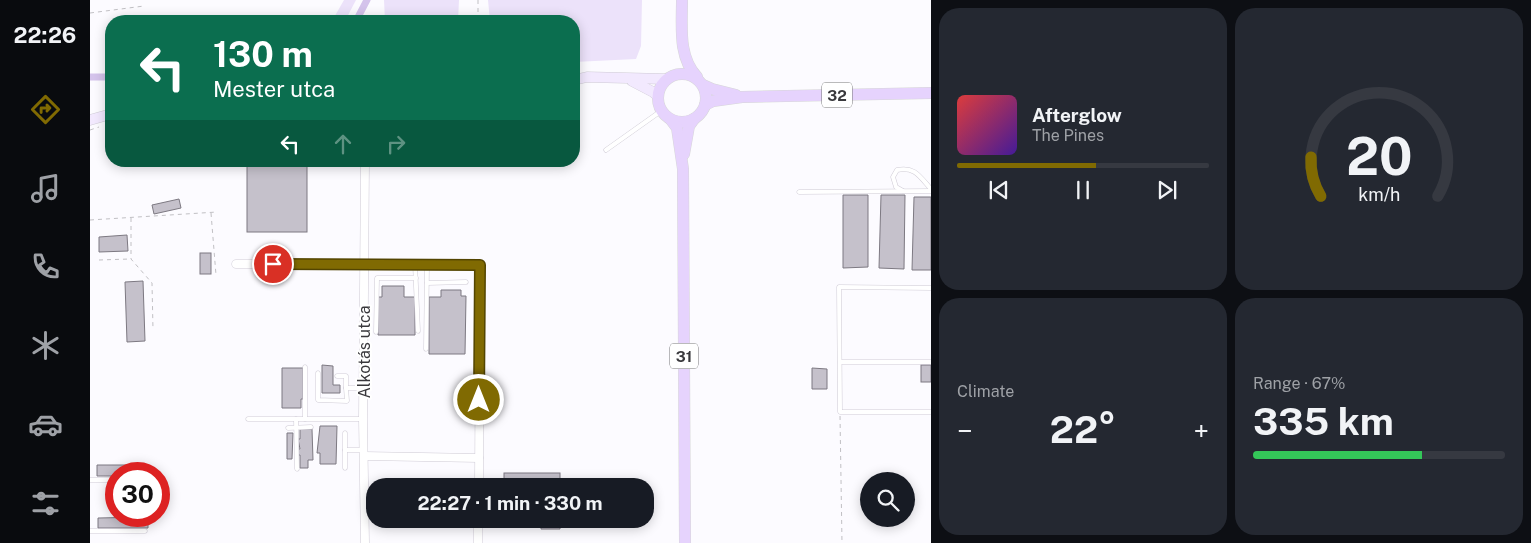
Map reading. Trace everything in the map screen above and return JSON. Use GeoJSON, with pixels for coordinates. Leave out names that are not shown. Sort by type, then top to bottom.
{"type":"FeatureCollection","features":[{"type":"Feature","properties":{"kind":"main road"},"geometry":{"type":"LineString","coordinates":[[682,0],[682,40],[689,68],[706,91],[706,106]]}},
{"type":"Feature","properties":{"kind":"main road"},"geometry":{"type":"LineString","coordinates":[[670,77],[682,40]]}},
{"type":"Feature","properties":{"kind":"main road"},"geometry":{"type":"LineString","coordinates":[[661,111],[658,96],[662,84],[670,77],[686,73],[701,82]]}},
{"type":"Feature","properties":{"kind":"main road","name":"32"},"geometry":{"type":"LineString","coordinates":[[701,82],[712,89],[742,97]]}},
{"type":"Feature","properties":{"kind":"main road","name":"32"},"geometry":{"type":"LineString","coordinates":[[706,106],[713,101],[742,97],[931,93]]}},
{"type":"Feature","properties":{"kind":"main road","name":"31"},"geometry":{"type":"LineString","coordinates":[[682,169],[689,126],[706,106]]}},
{"type":"Feature","properties":{"kind":"main road","name":"31"},"geometry":{"type":"LineString","coordinates":[[661,111],[677,128],[682,169],[685,543]]}},
{"type":"Feature","properties":{"kind":"main road"},"geometry":{"type":"LineString","coordinates":[[671,120],[686,122],[694,119]]}},
{"type":"Feature","properties":{"kind":"street"},"geometry":{"type":"LineString","coordinates":[[580,79],[670,77]]}},
{"type":"Feature","properties":{"kind":"street"},"geometry":{"type":"LineString","coordinates":[[621,78],[638,82],[658,96]]}},
{"type":"Feature","properties":{"kind":"street"},"geometry":{"type":"LineString","coordinates":[[90,120],[105,116]]}},
{"type":"Feature","properties":{"kind":"street","name":"Alkotás utca"},"geometry":{"type":"LineString","coordinates":[[365,167],[365,543]]}},
{"type":"Feature","properties":{"kind":"street"},"geometry":{"type":"LineString","coordinates":[[236,264],[480,265],[478,478]]}},
{"type":"Feature","properties":{"kind":"street"},"geometry":{"type":"LineString","coordinates":[[364,453],[479,458]]}},
{"type":"Feature","properties":{"kind":"street"},"geometry":{"type":"LineString","coordinates":[[478,528],[478,543]]}},
{"type":"Feature","properties":{"kind":"lane"},"geometry":{"type":"LineString","coordinates":[[606,150],[661,111]]}},
{"type":"Feature","properties":{"kind":"lane"},"geometry":{"type":"LineString","coordinates":[[903,192],[896,187],[893,177],[897,170],[905,168],[914,170],[931,190]]}},
{"type":"Feature","properties":{"kind":"lane"},"geometry":{"type":"LineString","coordinates":[[799,192],[903,192],[931,190]]}},
{"type":"Feature","properties":{"kind":"lane"},"geometry":{"type":"LineString","coordinates":[[415,264],[418,331]]}},
{"type":"Feature","properties":{"kind":"lane"},"geometry":{"type":"LineString","coordinates":[[426,349],[427,264]]}},
{"type":"Feature","properties":{"kind":"lane"},"geometry":{"type":"LineString","coordinates":[[376,332],[377,278],[416,278]]}},
{"type":"Feature","properties":{"kind":"lane"},"geometry":{"type":"LineString","coordinates":[[427,283],[466,282]]}},
{"type":"Feature","properties":{"kind":"lane"},"geometry":{"type":"LineString","coordinates":[[931,288],[840,287],[840,412],[931,412]]}},
{"type":"Feature","properties":{"kind":"lane"},"geometry":{"type":"LineString","coordinates":[[840,362],[931,362]]}},
{"type":"Feature","properties":{"kind":"lane"},"geometry":{"type":"LineString","coordinates":[[305,419],[306,367]]}},
{"type":"Feature","properties":{"kind":"lane"},"geometry":{"type":"LineString","coordinates":[[318,372],[318,400],[346,400],[346,376],[337,376]]}},
{"type":"Feature","properties":{"kind":"lane"},"geometry":{"type":"LineString","coordinates":[[346,388],[364,388]]}},
{"type":"Feature","properties":{"kind":"lane"},"geometry":{"type":"LineString","coordinates":[[248,419],[364,419]]}},
{"type":"Feature","properties":{"kind":"lane"},"geometry":{"type":"LineString","coordinates":[[296,419],[297,469]]}},
{"type":"Feature","properties":{"kind":"lane"},"geometry":{"type":"LineString","coordinates":[[288,428],[311,427]]}},
{"type":"Feature","properties":{"kind":"lane"},"geometry":{"type":"LineString","coordinates":[[345,433],[345,468]]}},
{"type":"Feature","properties":{"kind":"lane"},"geometry":{"type":"LineString","coordinates":[[345,450],[364,453]]}},
{"type":"Feature","properties":{"kind":"lane"},"geometry":{"type":"LineString","coordinates":[[90,480],[105,480]]}},
{"type":"Feature","properties":{"kind":"lane"},"geometry":{"type":"LineString","coordinates":[[90,531],[145,530]]}},
{"type":"Feature","properties":{"kind":"path"},"geometry":{"type":"LineString","coordinates":[[478,0],[478,15]]}},
{"type":"Feature","properties":{"kind":"path"},"geometry":{"type":"LineString","coordinates":[[90,13],[144,6]]}},
{"type":"Feature","properties":{"kind":"path"},"geometry":{"type":"LineString","coordinates":[[90,130],[104,125]]}},
{"type":"Feature","properties":{"kind":"path"},"geometry":{"type":"LineString","coordinates":[[211,212],[216,275]]}},
{"type":"Feature","properties":{"kind":"path"},"geometry":{"type":"LineString","coordinates":[[90,220],[217,212]]}},
{"type":"Feature","properties":{"kind":"path"},"geometry":{"type":"LineString","coordinates":[[131,217],[131,259],[152,283],[153,330]]}},
{"type":"Feature","properties":{"kind":"path"},"geometry":{"type":"LineString","coordinates":[[100,260],[131,259]]}},
{"type":"Feature","properties":{"kind":"path"},"geometry":{"type":"LineString","coordinates":[[840,412],[842,543]]}},
{"type":"Feature","properties":{"kind":"shaded area"},"geometry":{"type":"Polygon","coordinates":[[[344,0],[356,0],[348,15],[335,15],[344,0]]]}},
{"type":"Feature","properties":{"kind":"shaded area"},"geometry":{"type":"Polygon","coordinates":[[[384,0],[459,0],[458,15],[385,15],[384,0]]]}},
{"type":"Feature","properties":{"kind":"shaded area"},"geometry":{"type":"Polygon","coordinates":[[[488,0],[642,0],[641,46],[636,59],[580,62],[580,15],[489,15],[488,0]]]}},
{"type":"Feature","properties":{"kind":"building"},"geometry":{"type":"Polygon","coordinates":[[[247,167],[307,167],[307,232],[247,232],[247,167]]]}},
{"type":"Feature","properties":{"kind":"building"},"geometry":{"type":"Polygon","coordinates":[[[843,195],[868,195],[868,267],[843,268],[843,195]]]}},
{"type":"Feature","properties":{"kind":"building"},"geometry":{"type":"Polygon","coordinates":[[[881,195],[905,195],[904,269],[879,268],[881,195]]]}},
{"type":"Feature","properties":{"kind":"building"},"geometry":{"type":"Polygon","coordinates":[[[914,197],[931,197],[931,270],[912,270],[914,197]]]}},
{"type":"Feature","properties":{"kind":"building"},"geometry":{"type":"Polygon","coordinates":[[[179,199],[181,208],[154,214],[152,205],[179,199]]]}},
{"type":"Feature","properties":{"kind":"building"},"geometry":{"type":"Polygon","coordinates":[[[127,235],[128,251],[99,252],[99,237],[127,235]]]}},
{"type":"Feature","properties":{"kind":"building"},"geometry":{"type":"Polygon","coordinates":[[[200,253],[211,253],[211,274],[200,274],[200,253]]]}},
{"type":"Feature","properties":{"kind":"building"},"geometry":{"type":"Polygon","coordinates":[[[143,281],[145,341],[127,342],[125,282],[143,281]]]}},
{"type":"Feature","properties":{"kind":"building"},"geometry":{"type":"Polygon","coordinates":[[[382,286],[404,286],[404,297],[415,297],[415,335],[378,335],[378,297],[382,297],[382,286]]]}},
{"type":"Feature","properties":{"kind":"building"},"geometry":{"type":"Polygon","coordinates":[[[441,290],[461,290],[461,296],[466,296],[465,354],[429,354],[429,297],[441,297],[441,290]]]}},
{"type":"Feature","properties":{"kind":"building"},"geometry":{"type":"Polygon","coordinates":[[[322,365],[333,366],[333,385],[340,385],[340,393],[322,393],[322,365]]]}},
{"type":"Feature","properties":{"kind":"building"},"geometry":{"type":"Polygon","coordinates":[[[921,365],[931,365],[931,382],[921,382],[921,365]]]}},
{"type":"Feature","properties":{"kind":"building"},"geometry":{"type":"Polygon","coordinates":[[[282,368],[303,368],[303,399],[301,399],[301,408],[282,408],[282,368]]]}},
{"type":"Feature","properties":{"kind":"building"},"geometry":{"type":"Polygon","coordinates":[[[812,368],[827,369],[827,389],[812,389],[812,368]]]}},
{"type":"Feature","properties":{"kind":"building"},"geometry":{"type":"Polygon","coordinates":[[[320,426],[337,426],[336,464],[320,464],[320,453],[317,453],[320,426]]]}},
{"type":"Feature","properties":{"kind":"building"},"geometry":{"type":"Polygon","coordinates":[[[300,429],[312,429],[313,460],[308,460],[308,468],[300,468],[298,439],[300,439],[300,429]]]}},
{"type":"Feature","properties":{"kind":"building"},"geometry":{"type":"Polygon","coordinates":[[[287,433],[293,433],[292,459],[287,459],[287,433]]]}},
{"type":"Feature","properties":{"kind":"building"},"geometry":{"type":"Polygon","coordinates":[[[97,465],[105,465],[105,476],[97,476],[97,465]]]}},
{"type":"Feature","properties":{"kind":"building"},"geometry":{"type":"Polygon","coordinates":[[[504,473],[560,473],[560,478],[504,478],[504,473]]]}},
{"type":"Feature","properties":{"kind":"building"},"geometry":{"type":"Polygon","coordinates":[[[98,518],[105,518],[105,527],[148,528],[98,528],[98,518]]]}},
{"type":"Feature","properties":{"kind":"building"},"geometry":{"type":"Polygon","coordinates":[[[541,528],[560,528],[560,529],[541,528]]]}},
{"type":"Feature","properties":{"kind":"waterway"},"geometry":{"type":"LineString","coordinates":[[359,15],[367,0]]}},
{"type":"Feature","properties":{"kind":"waterway"},"geometry":{"type":"LineString","coordinates":[[90,77],[105,77]]}},
{"type":"Feature","properties":{"kind":"route"},"geometry":{"type":"LineString","coordinates":[[273,264],[480,265],[479,400]]}}]}
